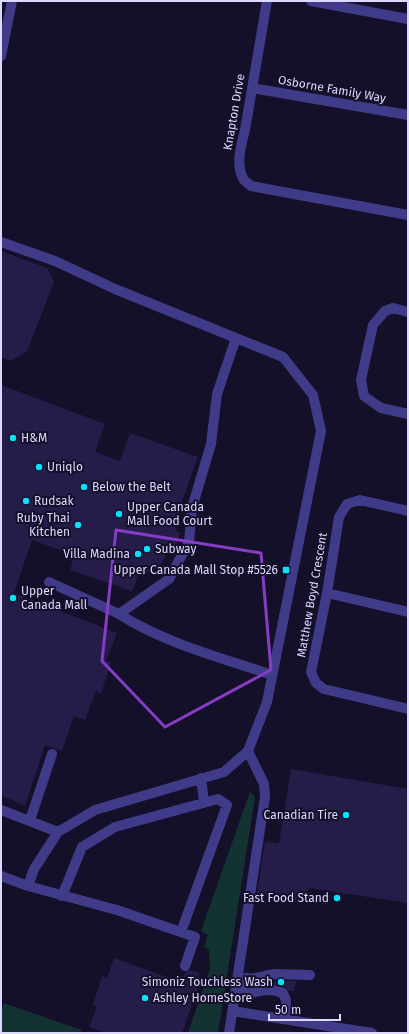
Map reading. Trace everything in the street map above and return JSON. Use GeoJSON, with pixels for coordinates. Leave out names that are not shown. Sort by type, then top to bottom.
{"type":"FeatureCollection","features":[{"type":"Feature","properties":{"kind":"street"},"geometry":{"type":"LineString","coordinates":[[1,56],[12,1]]}},
{"type":"Feature","properties":{"kind":"street","name":"Knapton Drive"},"geometry":{"type":"LineString","coordinates":[[268,1],[240,150],[239,162],[244,180],[252,186],[408,215]]}},
{"type":"Feature","properties":{"kind":"street"},"geometry":{"type":"LineString","coordinates":[[311,1],[408,19]]}},
{"type":"Feature","properties":{"kind":"street","name":"Osborne Family Way"},"geometry":{"type":"LineString","coordinates":[[252,88],[408,115]]}},
{"type":"Feature","properties":{"kind":"street"},"geometry":{"type":"LineString","coordinates":[[1,242],[56,261],[115,289],[282,356],[313,395],[321,431],[267,702],[248,751],[224,772],[95,810],[58,832],[34,869],[28,886]]}},
{"type":"Feature","properties":{"kind":"street"},"geometry":{"type":"LineString","coordinates":[[408,312],[393,308],[385,311],[373,325],[361,380],[364,396],[381,408],[408,414]]}},
{"type":"Feature","properties":{"kind":"street"},"geometry":{"type":"LineString","coordinates":[[119,614],[169,579],[189,542],[192,508],[211,444],[217,394],[236,338]]}},
{"type":"Feature","properties":{"kind":"street","name":"Matthew Boyd Crescent"},"geometry":{"type":"LineString","coordinates":[[408,511],[360,500],[347,504],[339,517],[327,593],[311,672],[316,683],[324,689],[408,709]]}},
{"type":"Feature","properties":{"kind":"street"},"geometry":{"type":"LineString","coordinates":[[49,582],[119,614],[139,627],[199,650],[272,675]]}},
{"type":"Feature","properties":{"kind":"street"},"geometry":{"type":"LineString","coordinates":[[327,593],[408,612]]}},
{"type":"Feature","properties":{"kind":"street"},"geometry":{"type":"LineString","coordinates":[[229,1033],[265,797],[264,784],[248,751]]}},
{"type":"Feature","properties":{"kind":"street"},"geometry":{"type":"LineString","coordinates":[[30,820],[52,754]]}},
{"type":"Feature","properties":{"kind":"street"},"geometry":{"type":"LineString","coordinates":[[201,778],[204,802]]}},
{"type":"Feature","properties":{"kind":"street"},"geometry":{"type":"LineString","coordinates":[[62,896],[82,847],[115,827],[218,799],[227,805],[181,932]]}},
{"type":"Feature","properties":{"kind":"street"},"geometry":{"type":"LineString","coordinates":[[1,810],[58,832]]}},
{"type":"Feature","properties":{"kind":"street"},"geometry":{"type":"LineString","coordinates":[[1,876],[62,896],[117,910],[195,937],[185,966]]}},
{"type":"Feature","properties":{"kind":"street"},"geometry":{"type":"LineString","coordinates":[[285,1019],[286,1000],[283,993],[267,990],[251,994],[247,993],[242,988],[243,981],[246,978],[274,974],[310,975]]}},
{"type":"Feature","properties":{"kind":"street"},"geometry":{"type":"LineString","coordinates":[[232,1011],[372,1033]]}},
{"type":"Feature","properties":{"kind":"highlighted area"},"geometry":{"type":"Polygon","coordinates":[[[116,530],[261,553],[271,670],[165,727],[102,661],[116,530]]]}},
{"type":"Feature","properties":{"kind":"green space"},"geometry":{"type":"Polygon","coordinates":[[[250,792],[255,797],[218,1033],[188,1033],[210,969],[209,950],[204,947],[208,935],[201,931],[250,792]]]}},
{"type":"Feature","properties":{"kind":"green space"},"geometry":{"type":"Polygon","coordinates":[[[4,1003],[81,1030],[81,1033],[1,1033],[1,1012],[4,1003]]]}},
{"type":"Feature","properties":{"kind":"building"},"geometry":{"type":"Polygon","coordinates":[[[1,251],[47,268],[54,282],[27,351],[11,361],[1,357],[1,251]]]}},
{"type":"Feature","properties":{"kind":"building","name":"Upper Canada Mall"},"geometry":{"type":"Polygon","coordinates":[[[1,385],[105,424],[95,452],[120,461],[130,433],[198,457],[176,517],[176,531],[180,533],[174,552],[168,550],[159,568],[138,576],[132,592],[70,570],[73,561],[66,558],[68,553],[32,540],[14,593],[117,633],[106,661],[111,662],[101,694],[96,691],[85,720],[74,716],[62,751],[45,745],[25,806],[1,795],[1,385]]]}},
{"type":"Feature","properties":{"kind":"building","name":"Canadian Tire"},"geometry":{"type":"Polygon","coordinates":[[[291,769],[408,789],[408,903],[309,888],[305,898],[294,903],[257,893],[265,842],[279,843],[291,769]]]}},
{"type":"Feature","properties":{"kind":"building","name":"Ashley HomeStore"},"geometry":{"type":"Polygon","coordinates":[[[114,958],[180,982],[186,972],[190,970],[199,973],[197,990],[182,1033],[105,1033],[89,1027],[97,1007],[93,1005],[102,976],[107,978],[114,958]]]}},
{"type":"Feature","properties":{"kind":"building"},"geometry":{"type":"Polygon","coordinates":[[[296,981],[294,991],[289,991],[286,987],[279,985],[265,984],[266,982],[296,981]]]}},
{"type":"Feature","properties":{"kind":"place","name":"H&M"},"geometry":{"type":"Point","coordinates":[13,438]}},
{"type":"Feature","properties":{"kind":"place","name":"Uniqlo"},"geometry":{"type":"Point","coordinates":[39,467]}},
{"type":"Feature","properties":{"kind":"place","name":"Below the Belt"},"geometry":{"type":"Point","coordinates":[84,487]}},
{"type":"Feature","properties":{"kind":"place","name":"Rudsak"},"geometry":{"type":"Point","coordinates":[26,501]}},
{"type":"Feature","properties":{"kind":"place","name":"Upper Canada Mall Food Court"},"geometry":{"type":"Point","coordinates":[119,514]}},
{"type":"Feature","properties":{"kind":"place","name":"Ruby Thai Kitchen"},"geometry":{"type":"Point","coordinates":[78,525]}},
{"type":"Feature","properties":{"kind":"place","name":"Subway"},"geometry":{"type":"Point","coordinates":[147,549]}},
{"type":"Feature","properties":{"kind":"place","name":"Villa Madina"},"geometry":{"type":"Point","coordinates":[138,554]}},
{"type":"Feature","properties":{"kind":"place","name":"Upper Canada Mall Stop #5526"},"geometry":{"type":"Point","coordinates":[286,570]}},
{"type":"Feature","properties":{"kind":"place","name":"Upper Canada Mall"},"geometry":{"type":"Point","coordinates":[13,598]}},
{"type":"Feature","properties":{"kind":"place","name":"Canadian Tire"},"geometry":{"type":"Point","coordinates":[346,815]}},
{"type":"Feature","properties":{"kind":"place","name":"Fast Food Stand"},"geometry":{"type":"Point","coordinates":[337,898]}},
{"type":"Feature","properties":{"kind":"place","name":"Simoniz Touchless Wash"},"geometry":{"type":"Point","coordinates":[281,982]}},
{"type":"Feature","properties":{"kind":"place","name":"Ashley HomeStore"},"geometry":{"type":"Point","coordinates":[145,998]}}]}
